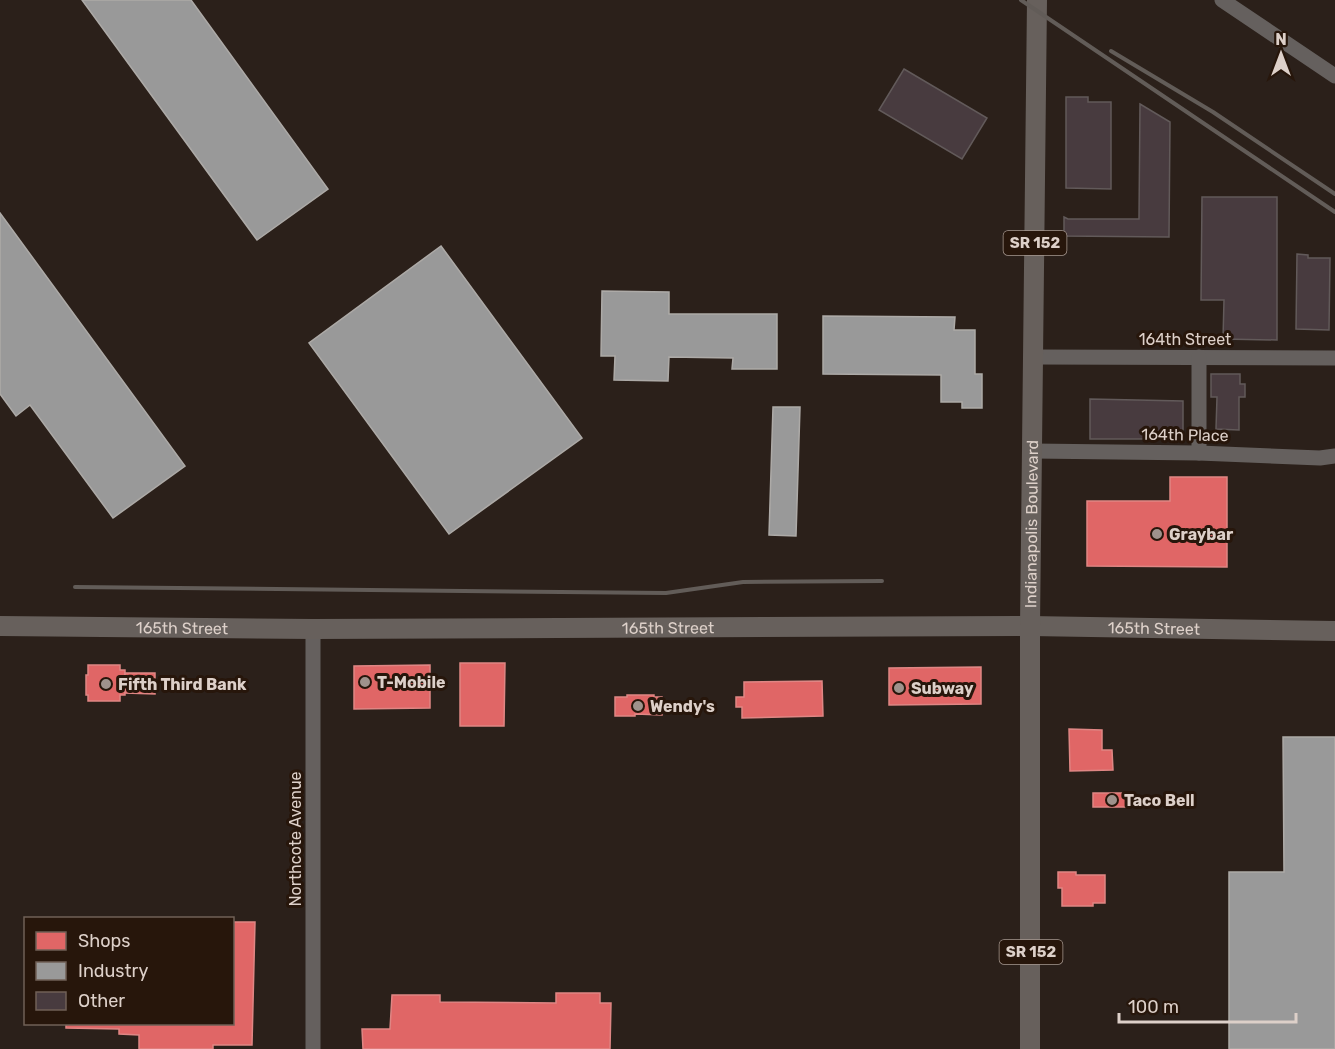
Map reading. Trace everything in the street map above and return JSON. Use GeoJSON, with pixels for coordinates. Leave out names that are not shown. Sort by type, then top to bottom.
{"type":"FeatureCollection","features":[{"type":"Feature","properties":{"kind":"main road","name":"Indianapolis Boulevard"},"geometry":{"type":"LineString","coordinates":[[1030,1049],[1030,626],[1037,0]]}},
{"type":"Feature","properties":{"kind":"main road","name":"165th Street"},"geometry":{"type":"LineString","coordinates":[[0,626],[313,629],[1030,626],[1335,631]]}},
{"type":"Feature","properties":{"kind":"street"},"geometry":{"type":"LineString","coordinates":[[1222,0],[1335,76]]}},
{"type":"Feature","properties":{"kind":"street","name":"164th Street"},"geometry":{"type":"LineString","coordinates":[[1034,357],[1335,358]]}},
{"type":"Feature","properties":{"kind":"street"},"geometry":{"type":"LineString","coordinates":[[1199,357],[1199,453]]}},
{"type":"Feature","properties":{"kind":"street","name":"164th Place"},"geometry":{"type":"LineString","coordinates":[[1033,451],[1199,453],[1320,458],[1335,456]]}},
{"type":"Feature","properties":{"kind":"street","name":"Northcote Avenue"},"geometry":{"type":"LineString","coordinates":[[313,629],[313,1049]]}},
{"type":"Feature","properties":{"kind":"building: Shops","name":"Graybar"},"geometry":{"type":"Polygon","coordinates":[[[1170,477],[1227,477],[1227,567],[1087,566],[1087,501],[1170,501],[1170,477]]]}},
{"type":"Feature","properties":{"kind":"building: Shops"},"geometry":{"type":"Polygon","coordinates":[[[460,663],[505,663],[504,726],[460,726],[460,663]]]}},
{"type":"Feature","properties":{"kind":"building: Shops","name":"Fifth Third Bank"},"geometry":{"type":"Polygon","coordinates":[[[88,665],[120,665],[120,670],[125,670],[125,695],[120,695],[120,701],[88,701],[86,675],[88,675],[88,665]]]}},
{"type":"Feature","properties":{"kind":"building: Shops"},"geometry":{"type":"Polygon","coordinates":[[[430,665],[430,708],[354,709],[354,666],[430,665]]]}},
{"type":"Feature","properties":{"kind":"building: Shops"},"geometry":{"type":"Polygon","coordinates":[[[981,667],[981,704],[889,705],[889,668],[981,667]]]}},
{"type":"Feature","properties":{"kind":"building: Shops"},"geometry":{"type":"Polygon","coordinates":[[[125,673],[155,673],[155,694],[125,693],[125,673]]]}},
{"type":"Feature","properties":{"kind":"building: Shops"},"geometry":{"type":"Polygon","coordinates":[[[822,681],[823,716],[742,718],[742,707],[736,707],[736,697],[744,697],[744,682],[822,681]]]}},
{"type":"Feature","properties":{"kind":"building: Shops","name":"Wendy's"},"geometry":{"type":"Polygon","coordinates":[[[627,695],[662,697],[662,715],[615,716],[615,697],[627,697],[627,695]]]}},
{"type":"Feature","properties":{"kind":"building: Shops"},"geometry":{"type":"Polygon","coordinates":[[[1069,729],[1102,730],[1102,750],[1112,750],[1113,770],[1070,771],[1069,729]]]}},
{"type":"Feature","properties":{"kind":"building: Shops","name":"Taco Bell"},"geometry":{"type":"Polygon","coordinates":[[[1093,793],[1130,793],[1130,807],[1093,807],[1093,793]]]}},
{"type":"Feature","properties":{"kind":"building: Shops"},"geometry":{"type":"Polygon","coordinates":[[[1058,872],[1076,872],[1076,875],[1105,875],[1105,903],[1093,903],[1093,906],[1062,906],[1062,888],[1058,888],[1058,872]]]}},
{"type":"Feature","properties":{"kind":"building: Shops"},"geometry":{"type":"Polygon","coordinates":[[[234,922],[255,922],[252,1045],[213,1045],[213,1049],[139,1049],[139,1035],[119,1034],[119,1029],[66,1028],[66,1025],[234,1025],[234,922]]]}},
{"type":"Feature","properties":{"kind":"building: Shops"},"geometry":{"type":"Polygon","coordinates":[[[556,993],[600,993],[600,1003],[611,1003],[610,1049],[363,1049],[362,1029],[390,1029],[392,995],[440,995],[440,1002],[556,1003],[556,993]]]}},
{"type":"Feature","properties":{"kind":"building: Industry"},"geometry":{"type":"Polygon","coordinates":[[[82,0],[191,0],[328,189],[257,240],[82,0]]]}},
{"type":"Feature","properties":{"kind":"building: Industry"},"geometry":{"type":"Polygon","coordinates":[[[0,213],[185,466],[113,518],[30,405],[16,416],[0,394],[0,213]]]}},
{"type":"Feature","properties":{"kind":"building: Industry"},"geometry":{"type":"Polygon","coordinates":[[[441,246],[582,438],[449,534],[309,343],[441,246]]]}},
{"type":"Feature","properties":{"kind":"building: Industry"},"geometry":{"type":"Polygon","coordinates":[[[602,291],[669,292],[669,314],[777,314],[777,369],[732,369],[733,358],[669,357],[668,381],[614,380],[615,356],[601,356],[602,291]]]}},
{"type":"Feature","properties":{"kind":"building: Industry"},"geometry":{"type":"Polygon","coordinates":[[[823,316],[955,317],[954,330],[975,330],[975,374],[982,374],[982,408],[962,408],[962,402],[941,402],[941,375],[823,374],[823,316]]]}},
{"type":"Feature","properties":{"kind":"building: Industry"},"geometry":{"type":"Polygon","coordinates":[[[773,407],[800,407],[796,536],[769,535],[773,407]]]}},
{"type":"Feature","properties":{"kind":"building: Industry"},"geometry":{"type":"Polygon","coordinates":[[[1283,737],[1335,737],[1335,1049],[1229,1049],[1229,872],[1284,872],[1283,737]]]}},
{"type":"Feature","properties":{"kind":"building: Other"},"geometry":{"type":"Polygon","coordinates":[[[904,69],[987,118],[962,159],[879,110],[904,69]]]}},
{"type":"Feature","properties":{"kind":"building: Other"},"geometry":{"type":"Polygon","coordinates":[[[1066,97],[1088,97],[1088,102],[1111,102],[1111,189],[1066,188],[1066,97]]]}},
{"type":"Feature","properties":{"kind":"building: Other"},"geometry":{"type":"Polygon","coordinates":[[[1140,104],[1170,122],[1169,237],[1064,236],[1064,217],[1068,219],[1139,219],[1140,104]]]}},
{"type":"Feature","properties":{"kind":"building: Other"},"geometry":{"type":"Polygon","coordinates":[[[1202,197],[1277,197],[1277,340],[1223,339],[1224,300],[1201,300],[1202,197]]]}},
{"type":"Feature","properties":{"kind":"building: Other"},"geometry":{"type":"Polygon","coordinates":[[[1297,254],[1308,255],[1308,258],[1330,258],[1329,330],[1296,329],[1297,254]]]}},
{"type":"Feature","properties":{"kind":"building: Other"},"geometry":{"type":"Polygon","coordinates":[[[1211,374],[1240,374],[1240,384],[1245,384],[1245,397],[1239,397],[1239,430],[1216,429],[1217,397],[1211,397],[1211,374]]]}},
{"type":"Feature","properties":{"kind":"building: Other"},"geometry":{"type":"Polygon","coordinates":[[[1090,399],[1183,401],[1183,439],[1090,439],[1090,399]]]}},
{"type":"Feature","properties":{"kind":"railway"},"geometry":{"type":"LineString","coordinates":[[1021,0],[1335,212]]}},
{"type":"Feature","properties":{"kind":"railway"},"geometry":{"type":"LineString","coordinates":[[1111,51],[1213,112],[1335,194]]}},
{"type":"Feature","properties":{"kind":"railway"},"geometry":{"type":"LineString","coordinates":[[75,587],[666,593],[743,582],[882,581]]}},
{"type":"Feature","properties":{"kind":"place","name":"Graybar"},"geometry":{"type":"Point","coordinates":[1157,534]}},
{"type":"Feature","properties":{"kind":"place","name":"T-Mobile"},"geometry":{"type":"Point","coordinates":[365,682]}},
{"type":"Feature","properties":{"kind":"place","name":"Fifth Third Bank"},"geometry":{"type":"Point","coordinates":[106,684]}},
{"type":"Feature","properties":{"kind":"place","name":"Subway"},"geometry":{"type":"Point","coordinates":[899,688]}},
{"type":"Feature","properties":{"kind":"place","name":"Wendy's"},"geometry":{"type":"Point","coordinates":[638,706]}},
{"type":"Feature","properties":{"kind":"place","name":"Taco Bell"},"geometry":{"type":"Point","coordinates":[1112,800]}}]}
